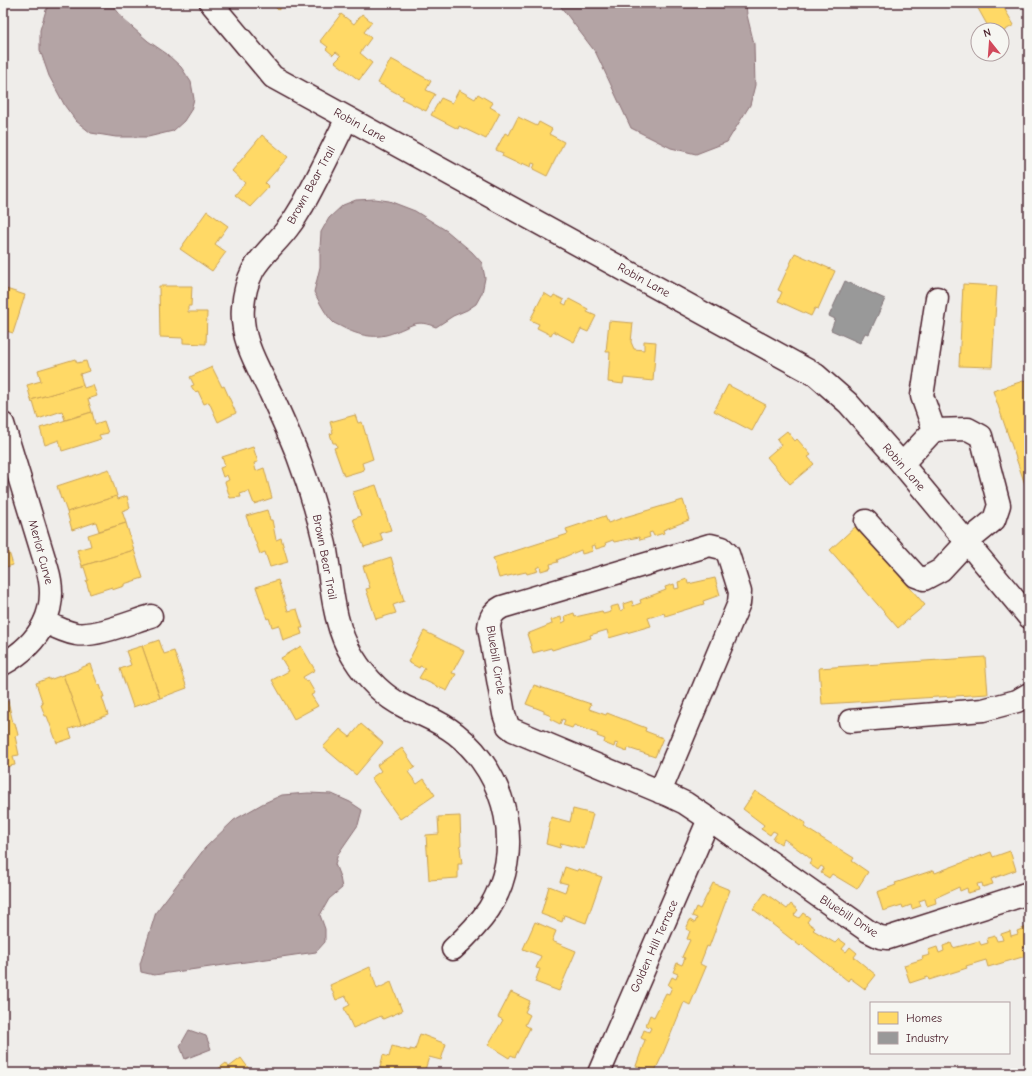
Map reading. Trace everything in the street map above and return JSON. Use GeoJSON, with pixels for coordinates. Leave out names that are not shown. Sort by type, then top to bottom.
{"type":"FeatureCollection","features":[{"type":"Feature","properties":{"kind":"street","name":"Robin Lane"},"geometry":{"type":"LineString","coordinates":[[211,3],[273,77],[816,375],[848,403],[902,464],[1029,617]]}},
{"type":"Feature","properties":{"kind":"street","name":"Brown Bear Trail"},"geometry":{"type":"LineString","coordinates":[[347,118],[303,205],[290,226],[262,257],[254,269],[244,296],[243,325],[251,353],[299,457],[313,500],[324,545],[338,622],[351,655],[361,670],[389,697],[405,707],[439,723],[466,742],[478,755],[489,772],[502,799],[506,814],[508,846],[506,862],[498,891],[489,908],[468,934],[453,949]]}},
{"type":"Feature","properties":{"kind":"street"},"geometry":{"type":"LineString","coordinates":[[934,430],[922,396],[937,298]]}},
{"type":"Feature","properties":{"kind":"street","name":"Merlot Curve"},"geometry":{"type":"LineString","coordinates":[[3,424],[51,579],[50,603],[45,622],[35,638],[27,647],[14,658],[3,664]]}},
{"type":"Feature","properties":{"kind":"street"},"geometry":{"type":"LineString","coordinates":[[866,521],[916,576],[924,579],[941,570],[967,542],[994,520],[999,506],[981,436],[968,429],[934,430],[902,464]]}},
{"type":"Feature","properties":{"kind":"street","name":"Bluebill Circle"},"geometry":{"type":"LineString","coordinates":[[660,792],[739,603],[740,592],[728,554],[722,548],[710,545],[496,610],[490,619],[489,627],[508,726],[513,730],[685,803],[709,819]]}},
{"type":"Feature","properties":{"kind":"street"},"geometry":{"type":"LineString","coordinates":[[45,622],[68,632],[86,635],[151,616]]}},
{"type":"Feature","properties":{"kind":"street"},"geometry":{"type":"LineString","coordinates":[[850,721],[983,710],[1017,701],[1029,694]]}},
{"type":"Feature","properties":{"kind":"street","name":"Bluebill Drive"},"geometry":{"type":"LineString","coordinates":[[709,819],[880,937],[888,938],[1029,893]]}},
{"type":"Feature","properties":{"kind":"street","name":"Golden Hill Terrace"},"geometry":{"type":"LineString","coordinates":[[598,1073],[709,819]]}},
{"type":"Feature","properties":{"kind":"shaded area"},"geometry":{"type":"Polygon","coordinates":[[[51,3],[111,3],[125,21],[181,67],[191,82],[194,99],[191,110],[184,121],[173,131],[148,137],[116,137],[91,133],[76,121],[65,106],[49,76],[40,50],[40,30],[46,10],[51,3]]]}},
{"type":"Feature","properties":{"kind":"shaded area"},"geometry":{"type":"Polygon","coordinates":[[[558,3],[746,3],[747,15],[754,44],[755,85],[750,105],[727,142],[696,154],[671,148],[631,128],[596,53],[558,3]]]}},
{"type":"Feature","properties":{"kind":"shaded area"},"geometry":{"type":"Polygon","coordinates":[[[375,199],[389,201],[415,211],[447,231],[472,252],[482,263],[485,278],[482,293],[476,304],[436,327],[419,323],[382,336],[361,335],[334,323],[331,320],[314,292],[320,267],[321,232],[329,218],[343,205],[356,200],[375,199]]]}},
{"type":"Feature","properties":{"kind":"shaded area"},"geometry":{"type":"Polygon","coordinates":[[[308,793],[332,794],[350,802],[362,810],[358,825],[338,854],[335,864],[342,888],[329,899],[320,915],[325,929],[325,942],[316,952],[154,975],[141,972],[140,964],[156,912],[205,848],[234,820],[262,804],[282,795],[308,793]]]}},
{"type":"Feature","properties":{"kind":"shaded area"},"geometry":{"type":"Polygon","coordinates":[[[189,1030],[206,1036],[211,1049],[185,1059],[180,1046],[189,1030]]]}},
{"type":"Feature","properties":{"kind":"building: Homes"},"geometry":{"type":"Polygon","coordinates":[[[272,3],[287,3],[278,10],[272,3]]]}},
{"type":"Feature","properties":{"kind":"building: Homes"},"geometry":{"type":"Polygon","coordinates":[[[975,3],[1011,4],[1004,8],[1014,25],[1010,27],[1010,22],[986,22],[975,3]]]}},
{"type":"Feature","properties":{"kind":"building: Homes"},"geometry":{"type":"Polygon","coordinates":[[[341,14],[354,24],[362,14],[372,22],[364,32],[371,38],[360,53],[372,63],[359,80],[335,62],[341,56],[336,52],[333,55],[326,49],[328,47],[320,41],[341,14]]]}},
{"type":"Feature","properties":{"kind":"building: Homes"},"geometry":{"type":"Polygon","coordinates":[[[391,59],[431,81],[426,90],[435,94],[426,111],[402,99],[404,97],[378,83],[391,59]]]}},
{"type":"Feature","properties":{"kind":"building: Homes"},"geometry":{"type":"Polygon","coordinates":[[[459,90],[475,99],[478,94],[493,103],[490,107],[500,113],[486,139],[459,126],[458,129],[431,115],[441,98],[452,103],[459,90]]]}},
{"type":"Feature","properties":{"kind":"building: Homes"},"geometry":{"type":"Polygon","coordinates":[[[518,117],[537,126],[539,122],[552,129],[549,134],[564,142],[547,176],[533,169],[535,164],[532,163],[531,167],[522,163],[521,165],[502,156],[503,153],[496,150],[505,133],[509,135],[518,117]]]}},
{"type":"Feature","properties":{"kind":"building: Homes"},"geometry":{"type":"Polygon","coordinates":[[[262,135],[288,157],[265,183],[269,187],[250,207],[235,195],[245,183],[232,171],[262,135]]]}},
{"type":"Feature","properties":{"kind":"building: Homes"},"geometry":{"type":"Polygon","coordinates":[[[207,211],[228,226],[215,244],[226,252],[212,271],[180,249],[207,211]]]}},
{"type":"Feature","properties":{"kind":"building: Homes"},"geometry":{"type":"Polygon","coordinates":[[[795,253],[835,271],[818,309],[815,308],[811,316],[778,301],[782,292],[778,290],[795,253]]]}},
{"type":"Feature","properties":{"kind":"building: Homes"},"geometry":{"type":"Polygon","coordinates":[[[963,284],[997,286],[992,367],[959,366],[963,284]]]}},
{"type":"Feature","properties":{"kind":"building: Homes"},"geometry":{"type":"Polygon","coordinates":[[[159,286],[192,286],[191,306],[188,306],[188,312],[207,312],[206,344],[183,343],[183,338],[160,337],[159,286]]]}},
{"type":"Feature","properties":{"kind":"building: Homes"},"geometry":{"type":"Polygon","coordinates":[[[3,288],[25,295],[13,333],[3,330],[3,288]]]}},
{"type":"Feature","properties":{"kind":"building: Homes"},"geometry":{"type":"Polygon","coordinates":[[[544,293],[552,298],[554,295],[564,300],[562,303],[566,305],[569,299],[588,309],[587,312],[596,316],[588,332],[581,329],[574,342],[553,331],[551,335],[537,328],[539,324],[530,320],[544,293]]]}},
{"type":"Feature","properties":{"kind":"building: Homes"},"geometry":{"type":"Polygon","coordinates":[[[609,321],[633,323],[631,342],[634,349],[644,350],[644,341],[656,342],[653,381],[624,378],[623,384],[608,382],[610,352],[606,352],[609,321]]]}},
{"type":"Feature","properties":{"kind":"building: Homes"},"geometry":{"type":"Polygon","coordinates":[[[75,359],[77,363],[86,361],[89,371],[80,374],[83,385],[31,400],[27,385],[41,381],[38,370],[75,359]]]}},
{"type":"Feature","properties":{"kind":"building: Homes"},"geometry":{"type":"Polygon","coordinates":[[[212,367],[222,387],[224,386],[236,413],[218,422],[209,402],[204,404],[198,391],[195,392],[191,386],[194,385],[190,377],[212,367]]]}},
{"type":"Feature","properties":{"kind":"building: Homes"},"geometry":{"type":"Polygon","coordinates":[[[1026,380],[1029,389],[1029,496],[993,391],[1026,380]]]}},
{"type":"Feature","properties":{"kind":"building: Homes"},"geometry":{"type":"Polygon","coordinates":[[[83,385],[84,388],[93,385],[97,396],[88,399],[92,412],[65,420],[62,411],[38,419],[31,400],[83,385]]]}},
{"type":"Feature","properties":{"kind":"building: Homes"},"geometry":{"type":"Polygon","coordinates":[[[728,385],[766,405],[752,431],[714,411],[728,385]]]}},
{"type":"Feature","properties":{"kind":"building: Homes"},"geometry":{"type":"Polygon","coordinates":[[[92,412],[95,424],[104,421],[108,433],[99,435],[101,439],[62,451],[59,440],[45,445],[40,428],[92,412]]]}},
{"type":"Feature","properties":{"kind":"building: Homes"},"geometry":{"type":"Polygon","coordinates":[[[355,415],[358,423],[362,422],[373,459],[362,463],[364,470],[344,476],[334,448],[337,447],[336,443],[333,443],[330,434],[333,433],[330,422],[355,415]]]}},
{"type":"Feature","properties":{"kind":"building: Homes"},"geometry":{"type":"Polygon","coordinates":[[[787,431],[795,441],[797,439],[811,455],[808,457],[814,464],[790,484],[767,457],[781,445],[777,439],[787,431]]]}},
{"type":"Feature","properties":{"kind":"building: Homes"},"geometry":{"type":"Polygon","coordinates":[[[253,447],[258,462],[254,463],[256,471],[264,468],[272,498],[254,504],[249,491],[240,494],[241,497],[230,498],[225,482],[229,480],[227,475],[223,477],[220,468],[225,466],[222,457],[253,447]]]}},
{"type":"Feature","properties":{"kind":"building: Homes"},"geometry":{"type":"Polygon","coordinates":[[[109,469],[117,496],[67,512],[57,486],[109,469]]]}},
{"type":"Feature","properties":{"kind":"building: Homes"},"geometry":{"type":"Polygon","coordinates":[[[376,485],[391,530],[380,533],[383,541],[364,547],[353,519],[361,516],[353,492],[376,485]]]}},
{"type":"Feature","properties":{"kind":"building: Homes"},"geometry":{"type":"Polygon","coordinates":[[[117,496],[118,499],[127,496],[130,508],[122,511],[126,523],[99,531],[96,522],[72,530],[67,512],[117,496]]]}},
{"type":"Feature","properties":{"kind":"building: Homes"},"geometry":{"type":"Polygon","coordinates":[[[683,500],[689,520],[663,530],[664,533],[654,536],[652,532],[649,533],[650,537],[640,540],[639,537],[614,542],[613,540],[605,543],[606,546],[596,549],[595,545],[591,546],[593,551],[582,554],[581,550],[557,560],[558,562],[550,564],[551,568],[541,571],[540,566],[536,568],[538,571],[499,578],[493,558],[568,534],[566,529],[605,516],[608,523],[683,500]]]}},
{"type":"Feature","properties":{"kind":"building: Homes"},"geometry":{"type":"Polygon","coordinates":[[[267,510],[270,520],[272,520],[276,540],[281,538],[288,562],[270,567],[265,552],[260,554],[246,516],[267,510]]]}},
{"type":"Feature","properties":{"kind":"building: Homes"},"geometry":{"type":"Polygon","coordinates":[[[126,523],[134,550],[82,566],[77,550],[91,546],[88,535],[126,523]]]}},
{"type":"Feature","properties":{"kind":"building: Homes"},"geometry":{"type":"Polygon","coordinates":[[[856,526],[925,605],[898,628],[830,550],[856,526]]]}},
{"type":"Feature","properties":{"kind":"building: Homes"},"geometry":{"type":"Polygon","coordinates":[[[3,538],[13,565],[3,568],[3,538]]]}},
{"type":"Feature","properties":{"kind":"building: Homes"},"geometry":{"type":"Polygon","coordinates":[[[134,550],[143,578],[124,584],[124,586],[112,590],[112,587],[90,594],[86,581],[88,580],[84,567],[82,568],[82,566],[134,550]]]}},
{"type":"Feature","properties":{"kind":"building: Homes"},"geometry":{"type":"Polygon","coordinates":[[[391,557],[404,601],[393,605],[396,613],[376,619],[366,589],[370,588],[363,566],[391,557]]]}},
{"type":"Feature","properties":{"kind":"building: Homes"},"geometry":{"type":"Polygon","coordinates":[[[715,578],[720,595],[703,601],[704,604],[665,616],[664,613],[648,618],[651,626],[609,638],[607,630],[590,635],[591,638],[552,650],[551,648],[533,653],[527,634],[552,624],[551,620],[561,617],[562,623],[566,621],[565,616],[574,613],[575,617],[602,611],[603,614],[611,612],[610,607],[618,605],[620,611],[624,609],[623,604],[632,601],[633,606],[641,603],[640,600],[666,590],[665,587],[674,584],[675,589],[679,588],[678,582],[687,579],[688,584],[715,578]]]}},
{"type":"Feature","properties":{"kind":"building: Homes"},"geometry":{"type":"Polygon","coordinates":[[[278,580],[288,611],[297,609],[303,628],[300,628],[302,634],[283,641],[279,625],[272,627],[269,618],[267,619],[256,587],[278,580]]]}},
{"type":"Feature","properties":{"kind":"building: Homes"},"geometry":{"type":"Polygon","coordinates":[[[424,631],[464,651],[452,673],[456,674],[447,691],[419,678],[425,668],[420,666],[419,668],[408,662],[424,631]]]}},
{"type":"Feature","properties":{"kind":"building: Homes"},"geometry":{"type":"Polygon","coordinates":[[[159,640],[164,654],[174,651],[187,688],[160,698],[142,646],[159,640]]]}},
{"type":"Feature","properties":{"kind":"building: Homes"},"geometry":{"type":"Polygon","coordinates":[[[142,646],[160,698],[133,707],[120,669],[131,665],[126,651],[142,646]]]}},
{"type":"Feature","properties":{"kind":"building: Homes"},"geometry":{"type":"Polygon","coordinates":[[[301,646],[315,670],[303,677],[306,682],[308,681],[315,693],[311,695],[318,706],[294,719],[272,680],[289,671],[281,658],[301,646]]]}},
{"type":"Feature","properties":{"kind":"building: Homes"},"geometry":{"type":"Polygon","coordinates":[[[985,657],[988,694],[822,704],[819,668],[985,657]]]}},
{"type":"Feature","properties":{"kind":"building: Homes"},"geometry":{"type":"Polygon","coordinates":[[[90,664],[98,685],[100,685],[108,715],[81,725],[63,675],[90,664]]]}},
{"type":"Feature","properties":{"kind":"building: Homes"},"geometry":{"type":"Polygon","coordinates":[[[63,675],[81,725],[69,729],[72,738],[57,743],[47,716],[45,716],[41,705],[43,704],[36,683],[63,675]]]}},
{"type":"Feature","properties":{"kind":"building: Homes"},"geometry":{"type":"Polygon","coordinates":[[[534,685],[591,704],[589,709],[606,715],[607,713],[646,728],[645,731],[663,738],[655,757],[628,748],[627,752],[617,748],[618,744],[615,743],[614,747],[604,743],[605,739],[597,736],[598,734],[574,725],[572,728],[563,725],[565,720],[562,719],[560,724],[550,719],[551,716],[544,713],[544,711],[526,704],[534,685]]]}},
{"type":"Feature","properties":{"kind":"building: Homes"},"geometry":{"type":"Polygon","coordinates":[[[8,701],[13,723],[15,723],[18,735],[15,736],[19,755],[13,756],[15,765],[4,767],[3,702],[8,701]]]}},
{"type":"Feature","properties":{"kind":"building: Homes"},"geometry":{"type":"Polygon","coordinates":[[[361,724],[383,743],[356,775],[323,747],[340,729],[350,737],[361,724]]]}},
{"type":"Feature","properties":{"kind":"building: Homes"},"geometry":{"type":"Polygon","coordinates":[[[402,748],[415,767],[408,772],[417,784],[424,779],[435,795],[400,819],[371,778],[381,771],[377,765],[402,748]]]}},
{"type":"Feature","properties":{"kind":"building: Homes"},"geometry":{"type":"Polygon","coordinates":[[[755,791],[806,823],[804,827],[854,858],[852,861],[868,872],[857,889],[832,874],[829,878],[821,873],[824,868],[821,866],[818,870],[809,864],[812,860],[784,839],[781,844],[773,839],[777,833],[773,831],[770,835],[761,829],[764,825],[743,809],[755,791]]]}},
{"type":"Feature","properties":{"kind":"building: Homes"},"geometry":{"type":"Polygon","coordinates":[[[573,809],[593,814],[584,849],[561,843],[560,848],[546,844],[551,817],[570,822],[573,809]]]}},
{"type":"Feature","properties":{"kind":"building: Homes"},"geometry":{"type":"Polygon","coordinates":[[[460,816],[461,845],[459,846],[462,864],[458,864],[458,878],[429,880],[426,835],[439,834],[438,817],[460,816]]]}},
{"type":"Feature","properties":{"kind":"building: Homes"},"geometry":{"type":"Polygon","coordinates":[[[1010,851],[1016,870],[991,879],[993,884],[983,887],[982,883],[977,884],[979,890],[968,893],[967,888],[960,891],[959,887],[935,898],[936,903],[927,906],[925,899],[919,901],[921,906],[912,909],[911,905],[903,908],[902,905],[883,911],[877,892],[896,885],[895,883],[934,870],[935,873],[991,852],[993,857],[1010,851]]]}},
{"type":"Feature","properties":{"kind":"building: Homes"},"geometry":{"type":"Polygon","coordinates":[[[565,867],[577,871],[578,869],[602,877],[586,923],[564,915],[562,922],[541,914],[549,886],[565,892],[568,884],[560,882],[565,867]]]}},
{"type":"Feature","properties":{"kind":"building: Homes"},"geometry":{"type":"Polygon","coordinates":[[[713,883],[730,890],[709,947],[707,946],[700,964],[706,967],[690,1005],[684,1002],[662,1056],[653,1073],[636,1066],[645,1040],[641,1038],[644,1030],[649,1032],[651,1028],[646,1025],[650,1015],[654,1017],[666,993],[669,994],[672,987],[668,985],[672,977],[676,979],[678,974],[673,972],[677,963],[682,965],[685,958],[682,957],[690,940],[687,939],[690,931],[686,929],[690,920],[695,923],[697,918],[692,916],[696,907],[700,909],[713,883]]]}},
{"type":"Feature","properties":{"kind":"building: Homes"},"geometry":{"type":"Polygon","coordinates":[[[765,893],[787,909],[791,904],[798,910],[794,915],[799,918],[803,913],[810,918],[807,922],[815,928],[813,930],[835,943],[839,939],[846,944],[842,949],[846,952],[850,947],[857,953],[854,957],[876,975],[865,989],[850,978],[848,981],[802,944],[800,946],[753,909],[765,893]]]}},
{"type":"Feature","properties":{"kind":"building: Homes"},"geometry":{"type":"Polygon","coordinates":[[[535,922],[556,931],[552,941],[576,951],[559,991],[535,982],[540,969],[536,968],[541,956],[523,949],[535,922]]]}},
{"type":"Feature","properties":{"kind":"building: Homes"},"geometry":{"type":"Polygon","coordinates":[[[1029,926],[1029,946],[1023,948],[1026,956],[988,967],[986,960],[966,966],[967,968],[929,980],[928,977],[910,983],[904,965],[923,959],[922,957],[930,955],[928,950],[937,947],[939,953],[944,951],[943,946],[951,943],[953,948],[979,941],[981,945],[988,943],[987,938],[995,936],[997,941],[1003,940],[1001,934],[1010,931],[1011,936],[1018,934],[1017,931],[1029,926]]]}},
{"type":"Feature","properties":{"kind":"building: Homes"},"geometry":{"type":"Polygon","coordinates":[[[370,967],[377,989],[391,982],[402,1011],[383,1019],[381,1016],[353,1028],[344,1008],[350,1005],[346,996],[336,1000],[330,985],[370,967]]]}},
{"type":"Feature","properties":{"kind":"building: Homes"},"geometry":{"type":"Polygon","coordinates":[[[511,992],[530,1001],[525,1012],[530,1015],[525,1025],[530,1028],[515,1057],[511,1055],[509,1058],[488,1045],[503,1020],[498,1017],[511,992]]]}},
{"type":"Feature","properties":{"kind":"building: Homes"},"geometry":{"type":"Polygon","coordinates":[[[420,1034],[446,1044],[441,1060],[429,1057],[424,1073],[398,1073],[380,1068],[383,1055],[389,1057],[392,1046],[410,1051],[410,1049],[415,1050],[420,1034]]]}},
{"type":"Feature","properties":{"kind":"building: Homes"},"geometry":{"type":"Polygon","coordinates":[[[241,1058],[252,1073],[213,1073],[226,1063],[229,1067],[241,1058]]]}},
{"type":"Feature","properties":{"kind":"building: Industry"},"geometry":{"type":"Polygon","coordinates":[[[845,281],[885,299],[869,334],[865,333],[860,343],[831,330],[835,319],[829,316],[845,281]]]}}]}
